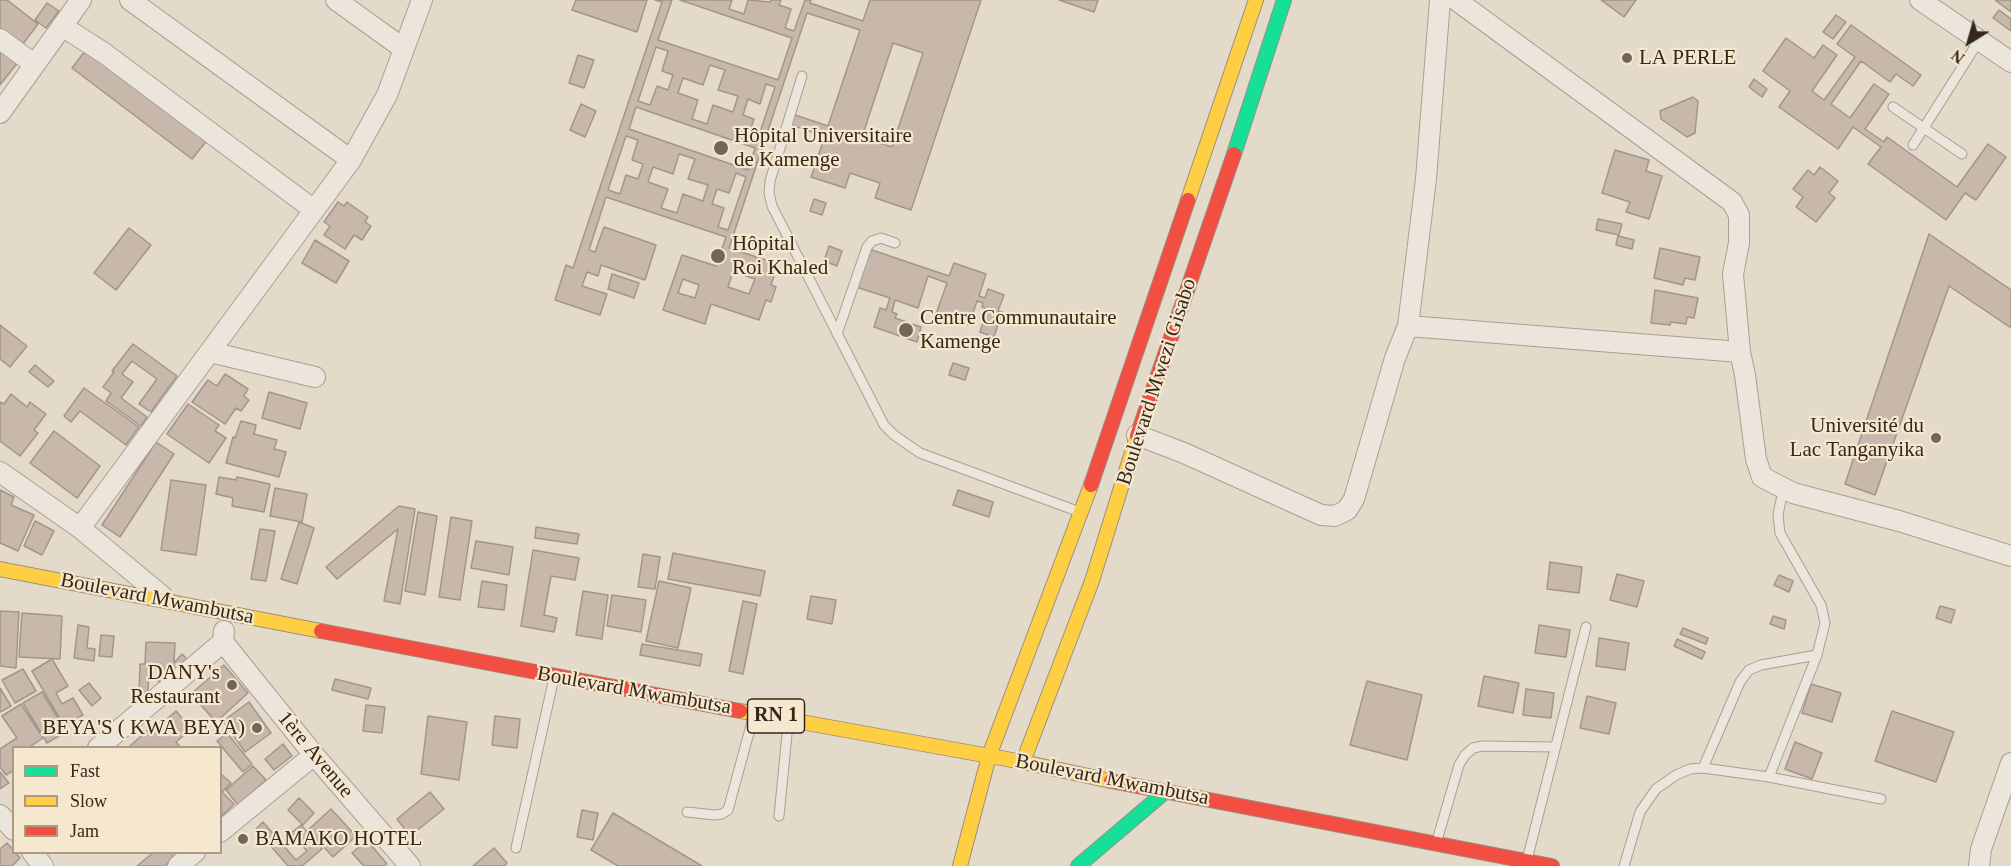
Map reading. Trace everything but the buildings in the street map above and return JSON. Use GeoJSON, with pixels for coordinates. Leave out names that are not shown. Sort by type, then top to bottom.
{"type":"FeatureCollection","features":[{"type":"Feature","properties":{"kind":"main road","name":"Boulevard Mwezi Gisabo"},"geometry":{"type":"LineString","coordinates":[[960,866],[989,756],[1097,517],[1137,435],[1221,147],[1256,0]]}},
{"type":"Feature","properties":{"kind":"main road","name":"Boulevard Mwezi Gisabo"},"geometry":{"type":"LineString","coordinates":[[1023,762],[1092,581],[1097,517],[1221,147],[1284,0]]}},
{"type":"Feature","properties":{"kind":"main road","name":"Boulevard Mwambutsa"},"geometry":{"type":"LineString","coordinates":[[0,569],[555,677],[1023,762],[1165,792],[1552,866]]}},
{"type":"Feature","properties":{"kind":"main road"},"geometry":{"type":"LineString","coordinates":[[1078,866],[1165,792]]}},
{"type":"Feature","properties":{"kind":"street"},"geometry":{"type":"LineString","coordinates":[[0,112],[81,0]]}},
{"type":"Feature","properties":{"kind":"street"},"geometry":{"type":"LineString","coordinates":[[130,0],[351,160]]}},
{"type":"Feature","properties":{"kind":"street"},"geometry":{"type":"LineString","coordinates":[[336,0],[404,49]]}},
{"type":"Feature","properties":{"kind":"street"},"geometry":{"type":"LineString","coordinates":[[80,528],[351,160],[387,95],[422,0]]}},
{"type":"Feature","properties":{"kind":"street"},"geometry":{"type":"LineString","coordinates":[[1137,435],[1184,453],[1321,515],[1335,516],[1347,510],[1354,499],[1395,358],[1408,326],[1426,178],[1440,0]]}},
{"type":"Feature","properties":{"kind":"street"},"geometry":{"type":"LineString","coordinates":[[1456,0],[1732,202],[1739,215],[1739,243],[1733,273],[1740,352],[1755,459],[1762,477],[1785,490],[1899,521],[2011,556]]}},
{"type":"Feature","properties":{"kind":"street"},"geometry":{"type":"LineString","coordinates":[[1920,0],[2011,62]]}},
{"type":"Feature","properties":{"kind":"street"},"geometry":{"type":"LineString","coordinates":[[62,26],[104,53],[314,210]]}},
{"type":"Feature","properties":{"kind":"street"},"geometry":{"type":"LineString","coordinates":[[0,39],[34,64]]}},
{"type":"Feature","properties":{"kind":"street"},"geometry":{"type":"LineString","coordinates":[[1408,326],[1740,352]]}},
{"type":"Feature","properties":{"kind":"street"},"geometry":{"type":"LineString","coordinates":[[210,352],[315,377]]}},
{"type":"Feature","properties":{"kind":"street"},"geometry":{"type":"LineString","coordinates":[[0,472],[80,528],[169,602]]}},
{"type":"Feature","properties":{"kind":"street"},"geometry":{"type":"LineString","coordinates":[[99,746],[223,642],[225,613]]}},
{"type":"Feature","properties":{"kind":"street","name":"1ère Avenue"},"geometry":{"type":"LineString","coordinates":[[223,642],[402,863]]}},
{"type":"Feature","properties":{"kind":"street"},"geometry":{"type":"LineString","coordinates":[[222,830],[314,755]]}},
{"type":"Feature","properties":{"kind":"street"},"geometry":{"type":"LineString","coordinates":[[1979,866],[1981,849],[2011,763]]}},
{"type":"Feature","properties":{"kind":"street"},"geometry":{"type":"LineString","coordinates":[[34,854],[43,866]]}},
{"type":"Feature","properties":{"kind":"street"},"geometry":{"type":"LineString","coordinates":[[178,866],[193,854]]}},
{"type":"Feature","properties":{"kind":"lane"},"geometry":{"type":"LineString","coordinates":[[1913,145],[1980,39]]}},
{"type":"Feature","properties":{"kind":"lane"},"geometry":{"type":"LineString","coordinates":[[802,76],[770,181],[769,194],[772,206],[884,425],[905,444],[920,453],[1097,517]]}},
{"type":"Feature","properties":{"kind":"lane"},"geometry":{"type":"LineString","coordinates":[[1893,108],[1962,154]]}},
{"type":"Feature","properties":{"kind":"lane"},"geometry":{"type":"LineString","coordinates":[[837,334],[867,247],[872,241],[881,238],[896,243]]}},
{"type":"Feature","properties":{"kind":"lane"},"geometry":{"type":"LineString","coordinates":[[1769,777],[1817,655],[1825,623],[1821,605],[1780,533],[1778,515],[1785,490]]}},
{"type":"Feature","properties":{"kind":"lane"},"geometry":{"type":"LineString","coordinates":[[1527,861],[1586,627]]}},
{"type":"Feature","properties":{"kind":"lane"},"geometry":{"type":"LineString","coordinates":[[1703,768],[1740,682],[1749,670],[1761,665],[1817,655]]}},
{"type":"Feature","properties":{"kind":"lane"},"geometry":{"type":"LineString","coordinates":[[516,848],[555,677]]}},
{"type":"Feature","properties":{"kind":"lane"},"geometry":{"type":"LineString","coordinates":[[687,812],[715,815],[728,810],[754,712]]}},
{"type":"Feature","properties":{"kind":"lane"},"geometry":{"type":"LineString","coordinates":[[779,816],[789,719]]}},
{"type":"Feature","properties":{"kind":"lane"},"geometry":{"type":"LineString","coordinates":[[1436,844],[1459,765],[1465,754],[1473,748],[1483,746],[1556,747]]}},
{"type":"Feature","properties":{"kind":"lane"},"geometry":{"type":"LineString","coordinates":[[1624,866],[1640,812],[1656,789],[1676,775],[1690,769],[1703,768],[1769,777],[1881,799]]}},
{"type":"Feature","properties":{"kind":"traffic: fast"},"geometry":{"type":"LineString","coordinates":[[1234,154],[1284,0]]}},
{"type":"Feature","properties":{"kind":"traffic: fast"},"geometry":{"type":"LineString","coordinates":[[1078,866],[1165,792]]}},
{"type":"Feature","properties":{"kind":"traffic: slow"},"geometry":{"type":"LineString","coordinates":[[1188,200],[1256,0]]}},
{"type":"Feature","properties":{"kind":"traffic: slow"},"geometry":{"type":"LineString","coordinates":[[1023,762],[1092,581],[1137,436]]}},
{"type":"Feature","properties":{"kind":"traffic: slow"},"geometry":{"type":"LineString","coordinates":[[989,756],[1091,485]]}},
{"type":"Feature","properties":{"kind":"traffic: slow"},"geometry":{"type":"LineString","coordinates":[[0,569],[321,631]]}},
{"type":"Feature","properties":{"kind":"traffic: slow"},"geometry":{"type":"LineString","coordinates":[[740,711],[1023,762],[1111,781]]}},
{"type":"Feature","properties":{"kind":"traffic: slow"},"geometry":{"type":"LineString","coordinates":[[960,866],[989,756]]}},
{"type":"Feature","properties":{"kind":"traffic: jam"},"geometry":{"type":"LineString","coordinates":[[1137,436],[1234,154]]}},
{"type":"Feature","properties":{"kind":"traffic: jam"},"geometry":{"type":"LineString","coordinates":[[1091,485],[1188,200]]}},
{"type":"Feature","properties":{"kind":"traffic: jam"},"geometry":{"type":"LineString","coordinates":[[321,631],[740,711]]}},
{"type":"Feature","properties":{"kind":"traffic: jam"},"geometry":{"type":"LineString","coordinates":[[1111,781],[1552,866]]}},
{"type":"Feature","properties":{"kind":"place","name":"LA PERLE"},"geometry":{"type":"Point","coordinates":[1627,58]}},
{"type":"Feature","properties":{"kind":"place","name":"Hôpital Universitaire de Kamenge"},"geometry":{"type":"Point","coordinates":[721,148]}},
{"type":"Feature","properties":{"kind":"place","name":"Hôpital Roi Khaled"},"geometry":{"type":"Point","coordinates":[718,256]}},
{"type":"Feature","properties":{"kind":"place","name":"Centre Communautaire Kamenge"},"geometry":{"type":"Point","coordinates":[906,330]}},
{"type":"Feature","properties":{"kind":"place","name":"Université du Lac Tanganyika"},"geometry":{"type":"Point","coordinates":[1936,438]}},
{"type":"Feature","properties":{"kind":"place","name":"DANY's Restaurant"},"geometry":{"type":"Point","coordinates":[232,685]}},
{"type":"Feature","properties":{"kind":"place","name":"BEYA'S ( KWA BEYA)"},"geometry":{"type":"Point","coordinates":[257,728]}},
{"type":"Feature","properties":{"kind":"place","name":"BAMAKO HOTEL"},"geometry":{"type":"Point","coordinates":[243,839]}}]}
